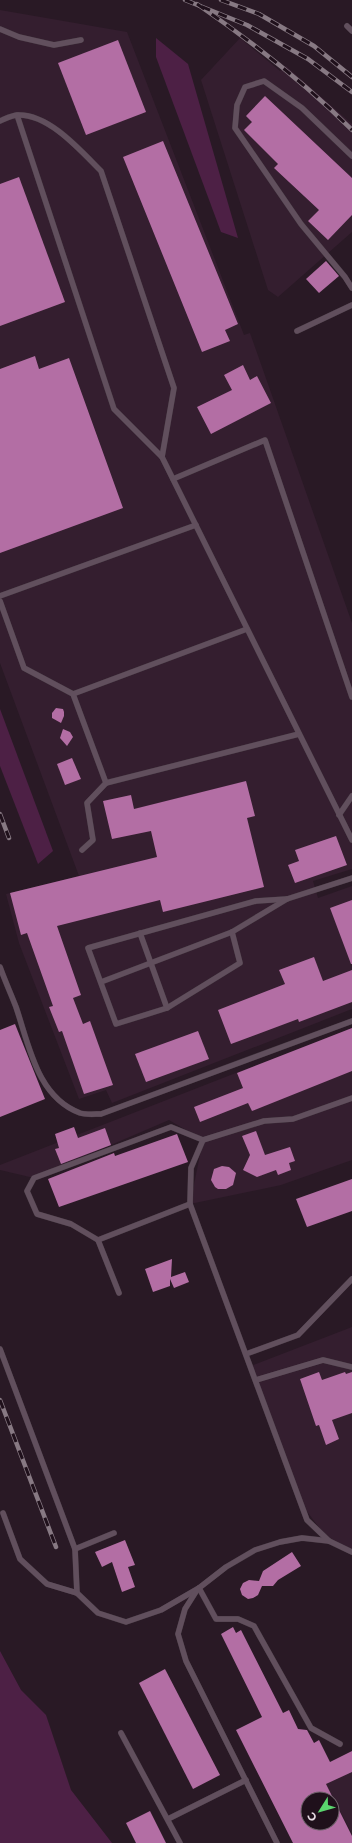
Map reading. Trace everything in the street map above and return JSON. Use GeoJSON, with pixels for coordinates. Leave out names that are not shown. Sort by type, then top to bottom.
{"type":"FeatureCollection","features":[{"type":"Feature","properties":{"kind":"lane"},"geometry":{"type":"LineString","coordinates":[[347,26],[352,31]]}},
{"type":"Feature","properties":{"kind":"lane"},"geometry":{"type":"LineString","coordinates":[[0,29],[19,37],[54,45],[81,40]]}},
{"type":"Feature","properties":{"kind":"lane"},"geometry":{"type":"LineString","coordinates":[[352,156],[302,108],[264,81],[246,87],[237,105],[235,128],[301,224],[345,277],[352,288]]}},
{"type":"Feature","properties":{"kind":"lane"},"geometry":{"type":"LineString","coordinates":[[17,115],[114,409],[162,457],[352,840]]}},
{"type":"Feature","properties":{"kind":"lane"},"geometry":{"type":"LineString","coordinates":[[0,121],[17,115],[43,120],[76,146],[100,171],[174,388],[162,457]]}},
{"type":"Feature","properties":{"kind":"lane"},"geometry":{"type":"LineString","coordinates":[[297,331],[352,305]]}},
{"type":"Feature","properties":{"kind":"lane"},"geometry":{"type":"LineString","coordinates":[[173,479],[265,440],[352,697]]}},
{"type":"Feature","properties":{"kind":"lane"},"geometry":{"type":"LineString","coordinates":[[0,596],[196,525]]}},
{"type":"Feature","properties":{"kind":"lane"},"geometry":{"type":"LineString","coordinates":[[0,601],[24,668],[73,694],[106,783]]}},
{"type":"Feature","properties":{"kind":"lane"},"geometry":{"type":"LineString","coordinates":[[73,694],[247,628]]}},
{"type":"Feature","properties":{"kind":"lane"},"geometry":{"type":"LineString","coordinates":[[82,850],[93,840],[87,803],[106,783],[299,734]]}},
{"type":"Feature","properties":{"kind":"lane"},"geometry":{"type":"LineString","coordinates":[[339,814],[352,796]]}},
{"type":"Feature","properties":{"kind":"lane"},"geometry":{"type":"LineString","coordinates":[[101,982],[232,932],[287,899],[352,878]]}},
{"type":"Feature","properties":{"kind":"lane"},"geometry":{"type":"LineString","coordinates":[[232,932],[240,963],[167,1008],[116,1024],[88,948],[256,901],[287,899]]}},
{"type":"Feature","properties":{"kind":"lane"},"geometry":{"type":"LineString","coordinates":[[140,933],[167,1008]]}},
{"type":"Feature","properties":{"kind":"lane"},"geometry":{"type":"LineString","coordinates":[[0,968],[16,1006],[35,1066],[50,1092],[64,1105],[82,1114],[101,1114],[352,1021]]}},
{"type":"Feature","properties":{"kind":"lane"},"geometry":{"type":"LineString","coordinates":[[119,1293],[98,1240],[71,1224],[37,1214],[27,1191],[34,1178],[171,1127],[203,1140],[264,1121],[293,1119],[352,1098]]}},
{"type":"Feature","properties":{"kind":"lane"},"geometry":{"type":"LineString","coordinates":[[203,1140],[191,1168],[190,1204],[307,1520],[329,1541],[352,1552]]}},
{"type":"Feature","properties":{"kind":"lane"},"geometry":{"type":"LineString","coordinates":[[98,1240],[190,1204]]}},
{"type":"Feature","properties":{"kind":"lane"},"geometry":{"type":"LineString","coordinates":[[246,1354],[298,1335],[352,1279]]}},
{"type":"Feature","properties":{"kind":"lane"},"geometry":{"type":"LineString","coordinates":[[0,1349],[75,1549],[77,1593]]}},
{"type":"Feature","properties":{"kind":"lane"},"geometry":{"type":"LineString","coordinates":[[256,1380],[323,1360],[352,1367]]}},
{"type":"Feature","properties":{"kind":"lane"},"geometry":{"type":"LineString","coordinates":[[2,1513],[20,1559],[47,1584],[77,1593],[98,1613],[126,1622],[161,1610],[199,1588],[226,1567],[256,1550],[274,1544],[302,1538],[329,1541]]}},
{"type":"Feature","properties":{"kind":"lane"},"geometry":{"type":"LineString","coordinates":[[75,1549],[114,1533]]}},
{"type":"Feature","properties":{"kind":"lane"},"geometry":{"type":"LineString","coordinates":[[199,1588],[216,1619],[238,1619],[254,1626],[311,1728],[340,1744]]}},
{"type":"Feature","properties":{"kind":"lane"},"geometry":{"type":"LineString","coordinates":[[199,1588],[185,1609],[178,1634],[186,1660],[277,1843]]}},
{"type":"Feature","properties":{"kind":"lane"},"geometry":{"type":"LineString","coordinates":[[121,1732],[180,1843]]}},
{"type":"Feature","properties":{"kind":"lane"},"geometry":{"type":"LineString","coordinates":[[168,1819],[246,1780]]}},
{"type":"Feature","properties":{"kind":"shaded area"},"geometry":{"type":"Polygon","coordinates":[[[0,10],[127,32],[244,335],[250,333],[352,623],[352,869],[313,881],[318,898],[352,886],[352,1009],[112,1103],[106,1090],[79,1099],[19,943],[6,894],[79,876],[0,663],[0,10]]]}},
{"type":"Feature","properties":{"kind":"shaded area"},"geometry":{"type":"Polygon","coordinates":[[[156,38],[188,64],[238,238],[221,232],[156,57],[156,38]]]}},
{"type":"Feature","properties":{"kind":"shaded area"},"geometry":{"type":"Polygon","coordinates":[[[240,38],[280,71],[286,66],[352,124],[352,232],[278,297],[268,290],[201,80],[240,38]]]}},
{"type":"Feature","properties":{"kind":"shaded area"},"geometry":{"type":"Polygon","coordinates":[[[0,709],[53,851],[38,864],[0,766],[0,709]]]}},
{"type":"Feature","properties":{"kind":"shaded area"},"geometry":{"type":"Polygon","coordinates":[[[352,1034],[352,1160],[281,1185],[190,1204],[203,1140],[169,1120],[34,1178],[0,1170],[0,1165],[246,1069],[352,1034]]]}},
{"type":"Feature","properties":{"kind":"shaded area"},"geometry":{"type":"Polygon","coordinates":[[[352,1327],[352,1552],[329,1541],[303,1506],[251,1366],[352,1327]]]}},
{"type":"Feature","properties":{"kind":"shaded area"},"geometry":{"type":"Polygon","coordinates":[[[0,1651],[21,1690],[46,1715],[71,1790],[112,1843],[0,1843],[0,1651]]]}},
{"type":"Feature","properties":{"kind":"shaded area"},"geometry":{"type":"Polygon","coordinates":[[[352,1771],[352,1834],[340,1811],[340,1791],[330,1791],[326,1784],[352,1771]]]}},
{"type":"Feature","properties":{"kind":"building"},"geometry":{"type":"Polygon","coordinates":[[[118,40],[146,112],[86,135],[58,63],[118,40]]]}},
{"type":"Feature","properties":{"kind":"building"},"geometry":{"type":"Polygon","coordinates":[[[265,96],[352,178],[352,215],[328,240],[308,221],[319,210],[274,168],[278,164],[244,130],[252,122],[246,116],[265,96]]]}},
{"type":"Feature","properties":{"kind":"building"},"geometry":{"type":"Polygon","coordinates":[[[163,141],[238,324],[225,330],[230,341],[202,352],[123,157],[163,141]]]}},
{"type":"Feature","properties":{"kind":"building"},"geometry":{"type":"Polygon","coordinates":[[[19,177],[65,302],[0,326],[0,184],[19,177]]]}},
{"type":"Feature","properties":{"kind":"building"},"geometry":{"type":"Polygon","coordinates":[[[326,261],[339,276],[319,293],[306,279],[326,261]]]}},
{"type":"Feature","properties":{"kind":"building"},"geometry":{"type":"Polygon","coordinates":[[[35,356],[39,369],[69,358],[123,508],[0,553],[0,369],[35,356]]]}},
{"type":"Feature","properties":{"kind":"building"},"geometry":{"type":"Polygon","coordinates":[[[243,365],[250,380],[257,376],[271,403],[211,434],[197,407],[232,390],[224,375],[243,365]]]}},
{"type":"Feature","properties":{"kind":"building"},"geometry":{"type":"Polygon","coordinates":[[[56,708],[63,709],[64,712],[61,723],[52,718],[52,713],[56,708]]]}},
{"type":"Feature","properties":{"kind":"building"},"geometry":{"type":"Polygon","coordinates":[[[63,729],[70,732],[73,737],[67,746],[60,738],[63,729]]]}},
{"type":"Feature","properties":{"kind":"building"},"geometry":{"type":"Polygon","coordinates":[[[72,758],[81,779],[65,785],[57,764],[72,758]]]}},
{"type":"Feature","properties":{"kind":"building"},"geometry":{"type":"Polygon","coordinates":[[[246,781],[255,816],[247,818],[264,887],[163,912],[160,900],[57,926],[81,995],[73,998],[83,1024],[90,1021],[113,1085],[84,1094],[62,1031],[59,1032],[49,1007],[53,1006],[27,933],[21,935],[10,893],[157,857],[151,831],[112,839],[103,801],[131,795],[134,809],[246,781]]]}},
{"type":"Feature","properties":{"kind":"building"},"geometry":{"type":"Polygon","coordinates":[[[336,836],[347,865],[295,883],[288,865],[299,861],[295,850],[336,836]]]}},
{"type":"Feature","properties":{"kind":"building"},"geometry":{"type":"Polygon","coordinates":[[[352,900],[352,964],[351,964],[330,908],[352,900]]]}},
{"type":"Feature","properties":{"kind":"building"},"geometry":{"type":"Polygon","coordinates":[[[314,957],[323,981],[352,970],[352,1002],[299,1022],[298,1019],[231,1044],[218,1010],[285,984],[279,970],[314,957]]]}},
{"type":"Feature","properties":{"kind":"building"},"geometry":{"type":"Polygon","coordinates":[[[15,1024],[45,1099],[0,1117],[0,1030],[15,1024]]]}},
{"type":"Feature","properties":{"kind":"building"},"geometry":{"type":"Polygon","coordinates":[[[352,1028],[352,1071],[252,1111],[248,1103],[200,1122],[194,1107],[243,1088],[237,1073],[352,1028]]]}},
{"type":"Feature","properties":{"kind":"building"},"geometry":{"type":"Polygon","coordinates":[[[198,1031],[209,1059],[146,1082],[135,1054],[198,1031]]]}},
{"type":"Feature","properties":{"kind":"building"},"geometry":{"type":"Polygon","coordinates":[[[74,1127],[78,1138],[105,1128],[111,1145],[61,1164],[55,1149],[59,1148],[55,1134],[74,1127]]]}},
{"type":"Feature","properties":{"kind":"building"},"geometry":{"type":"Polygon","coordinates":[[[256,1131],[265,1155],[290,1147],[295,1161],[289,1163],[291,1170],[278,1175],[276,1170],[257,1177],[243,1170],[250,1155],[242,1136],[256,1131]]]}},
{"type":"Feature","properties":{"kind":"building"},"geometry":{"type":"Polygon","coordinates":[[[177,1134],[188,1162],[59,1207],[48,1179],[114,1153],[115,1156],[177,1134]]]}},
{"type":"Feature","properties":{"kind":"building"},"geometry":{"type":"Polygon","coordinates":[[[222,1166],[229,1167],[236,1173],[233,1185],[226,1189],[218,1189],[211,1180],[214,1169],[222,1166]]]}},
{"type":"Feature","properties":{"kind":"building"},"geometry":{"type":"Polygon","coordinates":[[[352,1179],[352,1211],[307,1227],[296,1199],[352,1179]]]}},
{"type":"Feature","properties":{"kind":"building"},"geometry":{"type":"Polygon","coordinates":[[[172,1259],[171,1277],[185,1272],[189,1282],[174,1288],[170,1279],[170,1286],[153,1292],[145,1269],[172,1259]]]}},
{"type":"Feature","properties":{"kind":"building"},"geometry":{"type":"Polygon","coordinates":[[[319,1372],[322,1380],[345,1372],[346,1374],[352,1372],[352,1413],[332,1420],[339,1439],[326,1445],[319,1425],[316,1426],[300,1379],[319,1372]]]}},
{"type":"Feature","properties":{"kind":"building"},"geometry":{"type":"Polygon","coordinates":[[[125,1540],[135,1565],[128,1567],[135,1587],[122,1592],[112,1562],[102,1567],[95,1552],[125,1540]]]}},
{"type":"Feature","properties":{"kind":"building"},"geometry":{"type":"Polygon","coordinates":[[[292,1552],[301,1566],[278,1580],[273,1586],[262,1586],[258,1595],[253,1598],[248,1599],[242,1595],[240,1589],[243,1583],[249,1580],[259,1581],[263,1571],[292,1552]]]}},
{"type":"Feature","properties":{"kind":"building"},"geometry":{"type":"Polygon","coordinates":[[[233,1627],[236,1633],[241,1630],[283,1713],[289,1710],[298,1729],[307,1730],[314,1743],[319,1740],[330,1762],[352,1751],[352,1772],[326,1784],[330,1791],[300,1791],[300,1831],[340,1831],[340,1812],[352,1836],[352,1843],[293,1843],[236,1730],[262,1717],[221,1634],[233,1627]]]}},
{"type":"Feature","properties":{"kind":"building"},"geometry":{"type":"Polygon","coordinates":[[[165,1669],[220,1775],[193,1789],[139,1683],[165,1669]]]}},
{"type":"Feature","properties":{"kind":"building"},"geometry":{"type":"Polygon","coordinates":[[[150,1811],[166,1843],[136,1843],[126,1823],[150,1811]]]}},
{"type":"Feature","properties":{"kind":"railway"},"geometry":{"type":"LineString","coordinates":[[185,0],[247,25],[308,59],[352,92]]}},
{"type":"Feature","properties":{"kind":"railway"},"geometry":{"type":"LineString","coordinates":[[221,0],[259,14],[314,46],[352,77]]}},
{"type":"Feature","properties":{"kind":"railway"},"geometry":{"type":"LineString","coordinates":[[197,4],[297,79],[352,130]]}},
{"type":"Feature","properties":{"kind":"railway"},"geometry":{"type":"LineString","coordinates":[[0,814],[9,838]]}},
{"type":"Feature","properties":{"kind":"railway"},"geometry":{"type":"LineString","coordinates":[[0,1400],[56,1547]]}}]}
